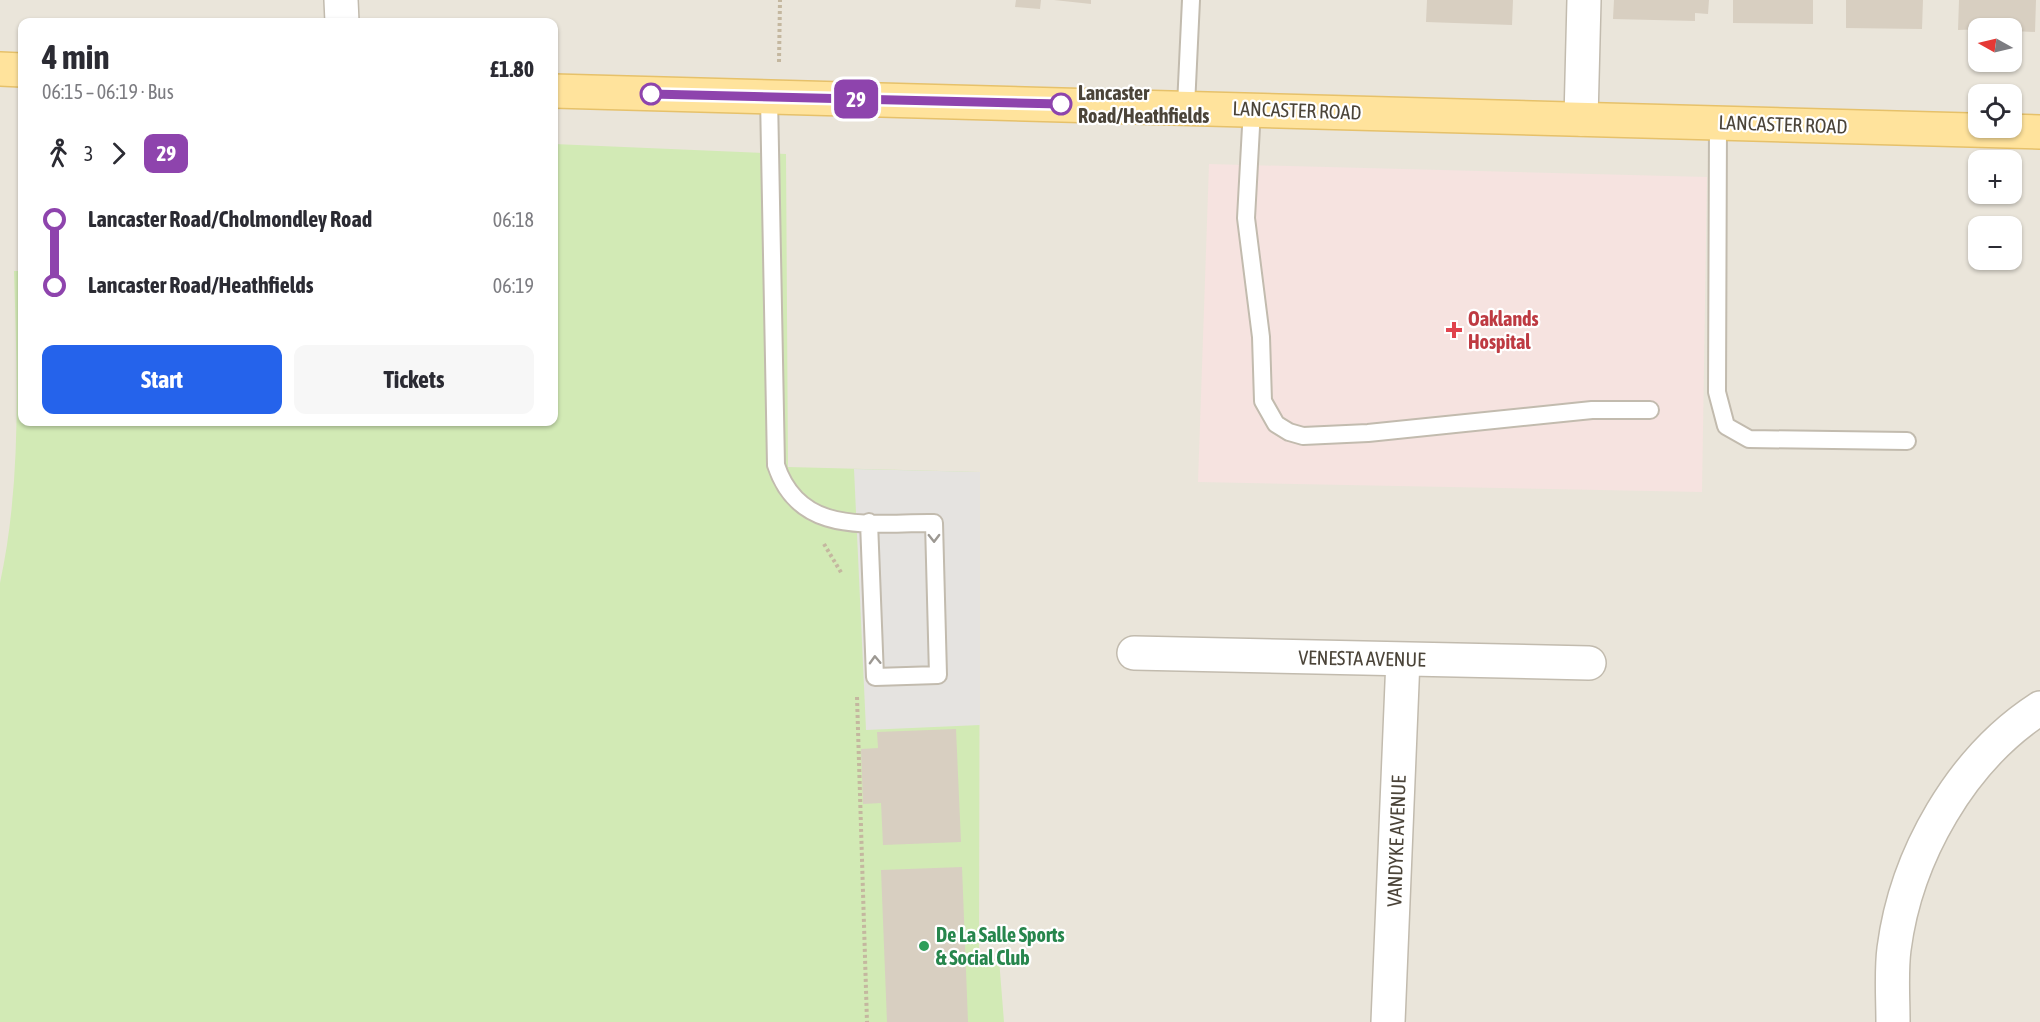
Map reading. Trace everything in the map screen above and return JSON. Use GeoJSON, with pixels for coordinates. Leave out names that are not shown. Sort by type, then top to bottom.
{"type":"FeatureCollection","features":[{"type":"Feature","properties":{"kind":"main road"},"geometry":{"type":"LineString","coordinates":[[0,69],[18,70]]}},
{"type":"Feature","properties":{"kind":"main road","name":"LANCASTER ROAD"},"geometry":{"type":"LineString","coordinates":[[558,91],[1186,106],[2040,132]]}},
{"type":"Feature","properties":{"kind":"street"},"geometry":{"type":"LineString","coordinates":[[342,0],[342,18]]}},
{"type":"Feature","properties":{"kind":"street"},"geometry":{"type":"LineString","coordinates":[[1581,119],[1584,0]]}},
{"type":"Feature","properties":{"kind":"street","name":"VENESTA AVENUE"},"geometry":{"type":"LineString","coordinates":[[1134,653],[1589,663]]}},
{"type":"Feature","properties":{"kind":"street","name":"VANDYKE AVENUE"},"geometry":{"type":"LineString","coordinates":[[1388,1022],[1403,659]]}},
{"type":"Feature","properties":{"kind":"street"},"geometry":{"type":"LineString","coordinates":[[1893,1022],[1894,949],[1904,899],[1922,849],[1949,802],[1978,764],[2007,734],[2040,708]]}},
{"type":"Feature","properties":{"kind":"lane"},"geometry":{"type":"LineString","coordinates":[[1186,106],[1191,0]]}},
{"type":"Feature","properties":{"kind":"lane"},"geometry":{"type":"LineString","coordinates":[[774,97],[776,465],[789,494],[812,514],[826,519],[934,524],[938,675],[875,677],[869,522]]}},
{"type":"Feature","properties":{"kind":"lane"},"geometry":{"type":"LineString","coordinates":[[1252,109],[1246,218],[1261,337],[1263,401],[1276,424],[1288,432],[1303,435],[1368,433],[1592,410],[1650,410]]}},
{"type":"Feature","properties":{"kind":"lane"},"geometry":{"type":"LineString","coordinates":[[1718,122],[1718,392],[1726,426],[1749,439],[1908,441]]}},
{"type":"Feature","properties":{"kind":"path"},"geometry":{"type":"LineString","coordinates":[[774,97],[780,0]]}},
{"type":"Feature","properties":{"kind":"path"},"geometry":{"type":"LineString","coordinates":[[823,543],[845,581]]}},
{"type":"Feature","properties":{"kind":"path"},"geometry":{"type":"LineString","coordinates":[[857,694],[867,1022]]}},
{"type":"Feature","properties":{"kind":"shaded area"},"geometry":{"type":"Polygon","coordinates":[[[0,0],[2040,0],[2040,1022],[0,1022],[0,0]]]}},
{"type":"Feature","properties":{"kind":"shaded area","name":"Oaklands Hospital"},"geometry":{"type":"Polygon","coordinates":[[[1209,164],[1707,177],[1702,492],[1198,482],[1209,164]]]}},
{"type":"Feature","properties":{"kind":"shaded area"},"geometry":{"type":"Polygon","coordinates":[[[854,469],[980,472],[980,725],[866,730],[854,469]]]}},
{"type":"Feature","properties":{"kind":"green space"},"geometry":{"type":"Polygon","coordinates":[[[558,144],[786,154],[788,467],[980,472],[979,958],[999,959],[1004,1022],[0,1022],[0,583],[7,545],[15,467],[17,389],[14,271],[18,271],[18,426],[558,426],[558,144]]]}},
{"type":"Feature","properties":{"kind":"building"},"geometry":{"type":"Polygon","coordinates":[[[1016,0],[1041,0],[1040,9],[1015,7],[1016,0]]]}},
{"type":"Feature","properties":{"kind":"building"},"geometry":{"type":"Polygon","coordinates":[[[1054,0],[1091,0],[1091,4],[1054,0]]]}},
{"type":"Feature","properties":{"kind":"building"},"geometry":{"type":"Polygon","coordinates":[[[1427,0],[1513,0],[1512,25],[1426,22],[1427,0]]]}},
{"type":"Feature","properties":{"kind":"building"},"geometry":{"type":"Polygon","coordinates":[[[1614,0],[1709,0],[1708,14],[1695,13],[1695,21],[1613,19],[1614,0]]]}},
{"type":"Feature","properties":{"kind":"building"},"geometry":{"type":"Polygon","coordinates":[[[1733,0],[1813,0],[1813,24],[1733,23],[1733,0]]]}},
{"type":"Feature","properties":{"kind":"building"},"geometry":{"type":"Polygon","coordinates":[[[1846,0],[1923,0],[1922,29],[1846,28],[1846,0]]]}},
{"type":"Feature","properties":{"kind":"building"},"geometry":{"type":"Polygon","coordinates":[[[1959,0],[2036,0],[2035,32],[2022,31],[2022,18],[1968,18],[1968,30],[1958,30],[1959,0]]]}},
{"type":"Feature","properties":{"kind":"building"},"geometry":{"type":"Polygon","coordinates":[[[956,729],[961,842],[883,845],[881,803],[863,804],[861,749],[878,748],[877,732],[956,729]]]}},
{"type":"Feature","properties":{"kind":"building","name":"De La Salle Sports & Social Club"},"geometry":{"type":"Polygon","coordinates":[[[962,867],[968,1022],[887,1022],[881,870],[962,867]]]}},
{"type":"Feature","properties":{"kind":"bus line","name":"29"},"geometry":{"type":"LineString","coordinates":[[651,94],[1061,104]]}},
{"type":"Feature","properties":{"kind":"place","name":"Lancaster Road/Heathfields"},"geometry":{"type":"Point","coordinates":[1061,104]}},
{"type":"Feature","properties":{"kind":"place","name":"Oaklands Hospital"},"geometry":{"type":"Point","coordinates":[1454,330]}},
{"type":"Feature","properties":{"kind":"place","name":"De La Salle Sports & Social Club"},"geometry":{"type":"Point","coordinates":[924,946]}}]}
